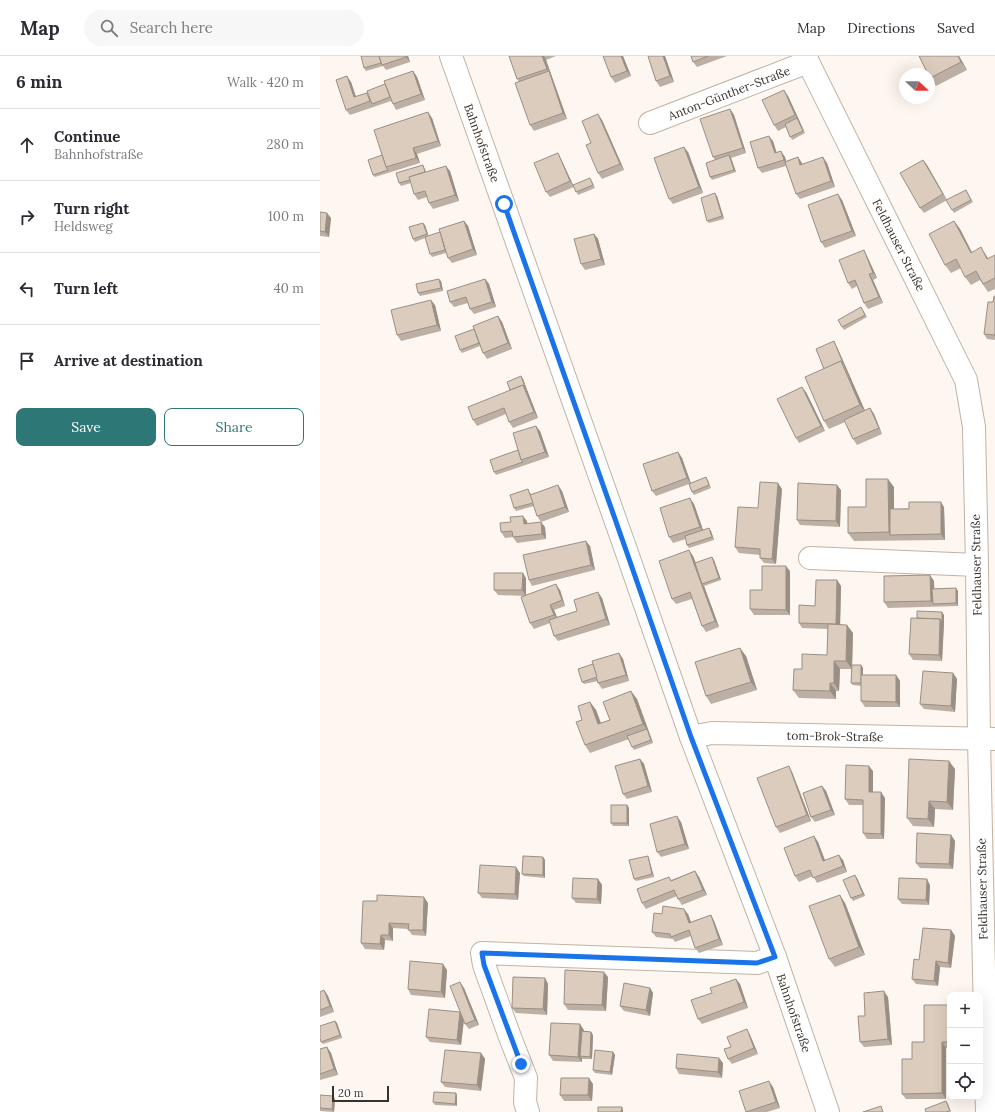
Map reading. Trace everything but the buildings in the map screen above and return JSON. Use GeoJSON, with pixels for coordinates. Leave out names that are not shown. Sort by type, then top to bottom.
{"type":"FeatureCollection","features":[{"type":"Feature","properties":{"kind":"street","name":"Bahnhofstraße"},"geometry":{"type":"LineString","coordinates":[[451,56],[691,737],[775,957],[828,1112]]}},
{"type":"Feature","properties":{"kind":"street","name":"Anton-Günther-Straße"},"geometry":{"type":"LineString","coordinates":[[650,123],[806,59]]}},
{"type":"Feature","properties":{"kind":"street","name":"Feldhauser Straße"},"geometry":{"type":"LineString","coordinates":[[806,59],[966,380],[974,427],[977,565],[987,739],[987,1112]]}},
{"type":"Feature","properties":{"kind":"street"},"geometry":{"type":"LineString","coordinates":[[810,558],[977,565]]}},
{"type":"Feature","properties":{"kind":"street","name":"tom-Brok-Straße"},"geometry":{"type":"LineString","coordinates":[[691,737],[712,733],[987,739]]}},
{"type":"Feature","properties":{"kind":"street"},"geometry":{"type":"LineString","coordinates":[[528,1112],[525,1102],[526,1078],[484,965],[482,953],[757,963],[775,957]]}},
{"type":"Feature","properties":{"kind":"route"},"geometry":{"type":"LineString","coordinates":[[504,204],[691,737],[775,957],[757,963],[482,953],[484,965],[521,1064]]}}]}
